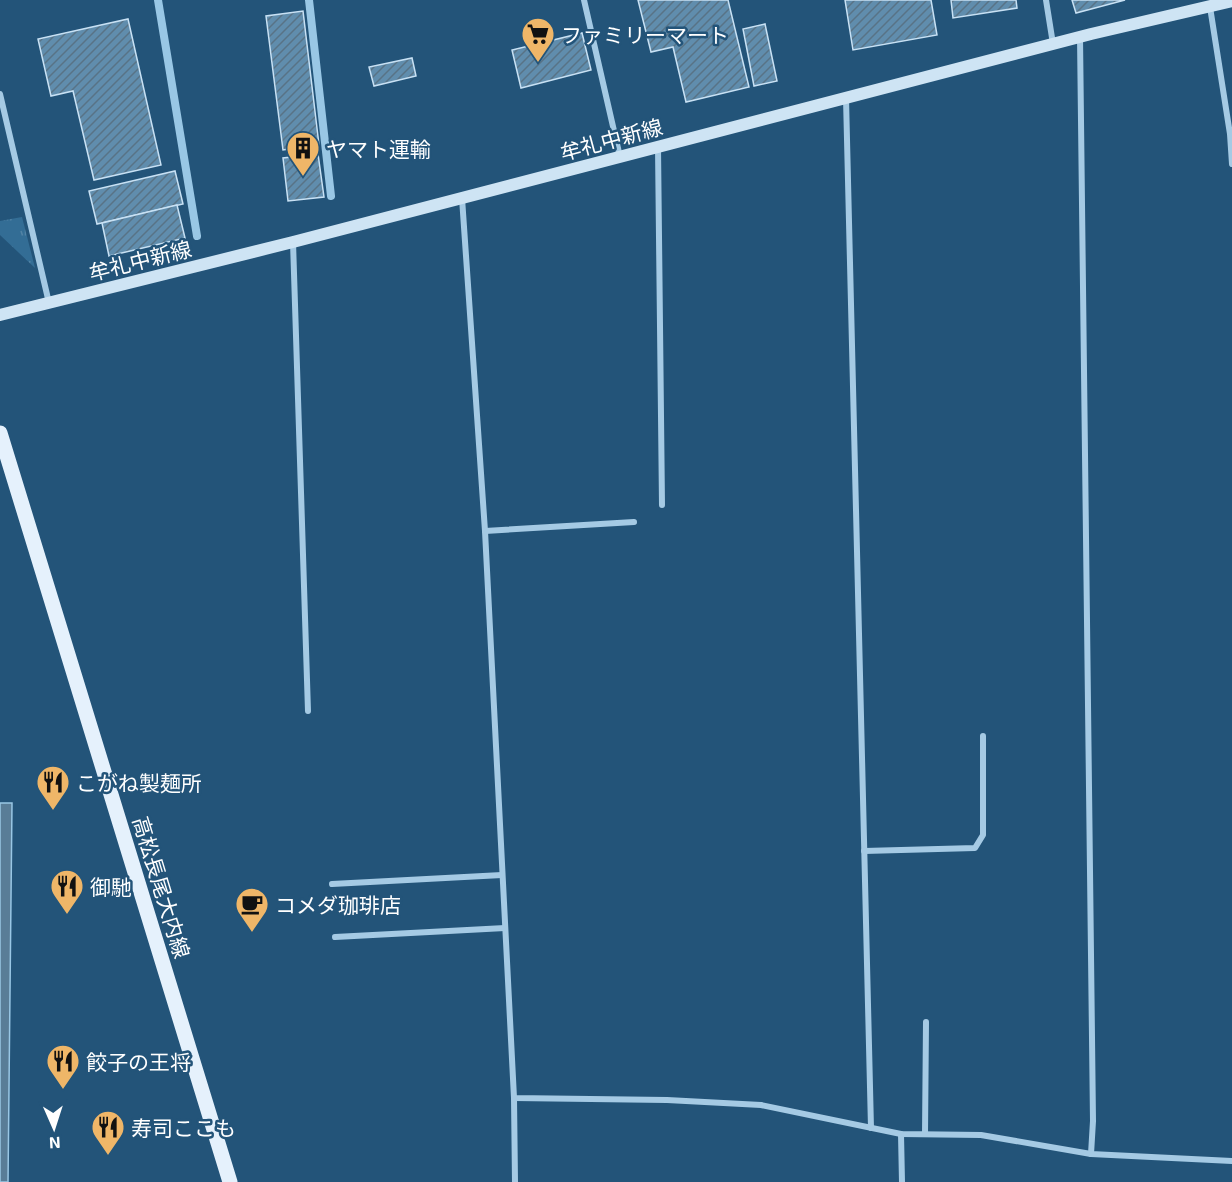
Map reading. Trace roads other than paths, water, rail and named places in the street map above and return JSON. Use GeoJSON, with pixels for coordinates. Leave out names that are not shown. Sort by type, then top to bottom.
{"type":"FeatureCollection","features":[{"type":"Feature","properties":{"kind":"main road","name":"牟礼中新線"},"geometry":{"type":"LineString","coordinates":[[0,315],[293,242],[1080,37],[1232,1]]}},
{"type":"Feature","properties":{"kind":"main road","name":"高松長尾大内線"},"geometry":{"type":"LineString","coordinates":[[0,433],[230,1182]]}},
{"type":"Feature","properties":{"kind":"street"},"geometry":{"type":"LineString","coordinates":[[584,0],[620,156]]}},
{"type":"Feature","properties":{"kind":"street"},"geometry":{"type":"LineString","coordinates":[[1046,0],[1053,44]]}},
{"type":"Feature","properties":{"kind":"street"},"geometry":{"type":"LineString","coordinates":[[1210,6],[1230,134],[1232,164]]}},
{"type":"Feature","properties":{"kind":"street"},"geometry":{"type":"LineString","coordinates":[[1080,37],[1093,1122],[1091,1154]]}},
{"type":"Feature","properties":{"kind":"street"},"geometry":{"type":"LineString","coordinates":[[0,94],[49,303]]}},
{"type":"Feature","properties":{"kind":"street"},"geometry":{"type":"LineString","coordinates":[[846,98],[871,1128]]}},
{"type":"Feature","properties":{"kind":"street"},"geometry":{"type":"LineString","coordinates":[[658,146],[662,505]]}},
{"type":"Feature","properties":{"kind":"street"},"geometry":{"type":"LineString","coordinates":[[462,198],[485,531],[514,1098],[515,1182]]}},
{"type":"Feature","properties":{"kind":"street"},"geometry":{"type":"LineString","coordinates":[[293,242],[308,711]]}},
{"type":"Feature","properties":{"kind":"street"},"geometry":{"type":"LineString","coordinates":[[485,531],[634,522]]}},
{"type":"Feature","properties":{"kind":"street"},"geometry":{"type":"LineString","coordinates":[[864,851],[975,848],[983,835],[982,736]]}},
{"type":"Feature","properties":{"kind":"street"},"geometry":{"type":"LineString","coordinates":[[332,884],[502,875]]}},
{"type":"Feature","properties":{"kind":"street"},"geometry":{"type":"LineString","coordinates":[[336,937],[505,928]]}},
{"type":"Feature","properties":{"kind":"street"},"geometry":{"type":"LineString","coordinates":[[925,1134],[926,1022]]}},
{"type":"Feature","properties":{"kind":"street"},"geometry":{"type":"LineString","coordinates":[[514,1098],[667,1100],[761,1105],[901,1134],[981,1135],[1091,1154],[1232,1161]]}},
{"type":"Feature","properties":{"kind":"street"},"geometry":{"type":"LineString","coordinates":[[901,1134],[902,1182]]}},
{"type":"Feature","properties":{"kind":"waterway"},"geometry":{"type":"LineString","coordinates":[[158,0],[197,236]]}},
{"type":"Feature","properties":{"kind":"waterway"},"geometry":{"type":"LineString","coordinates":[[309,0],[331,196]]}},
{"type":"Feature","properties":{"kind":"place","name":"ファミリーマート"},"geometry":{"type":"Point","coordinates":[538,63]}},
{"type":"Feature","properties":{"kind":"place","name":"ヤマト運輸"},"geometry":{"type":"Point","coordinates":[303,177]}},
{"type":"Feature","properties":{"kind":"place","name":"こがね製麺所"},"geometry":{"type":"Point","coordinates":[53,811]}},
{"type":"Feature","properties":{"kind":"place","name":"御馳"},"geometry":{"type":"Point","coordinates":[67,915]}},
{"type":"Feature","properties":{"kind":"place","name":"コメダ珈琲店"},"geometry":{"type":"Point","coordinates":[252,933]}},
{"type":"Feature","properties":{"kind":"place","name":"餃子の王将"},"geometry":{"type":"Point","coordinates":[63,1090]}},
{"type":"Feature","properties":{"kind":"place","name":"寿司ここも"},"geometry":{"type":"Point","coordinates":[108,1156]}}]}
